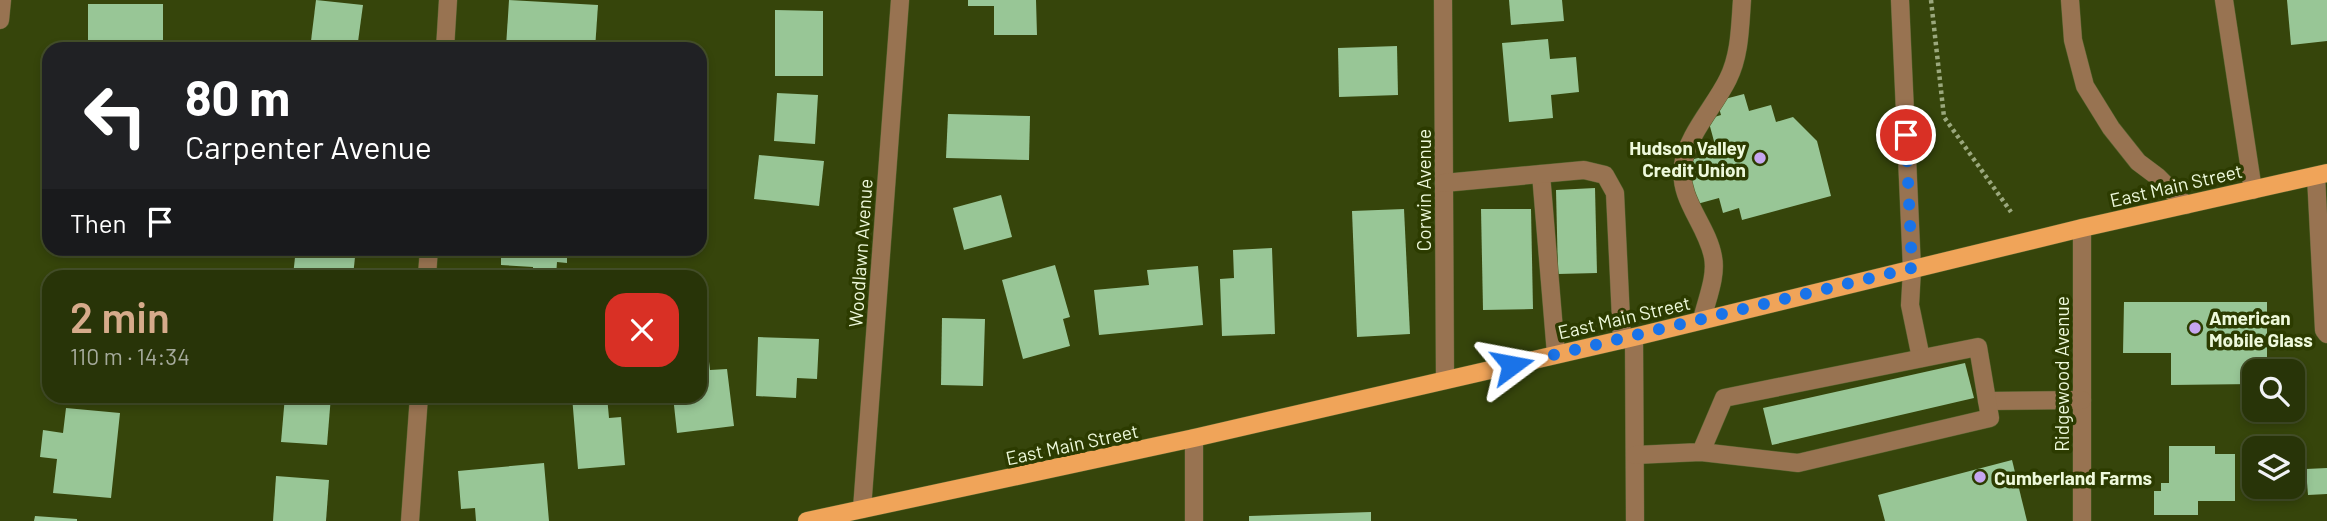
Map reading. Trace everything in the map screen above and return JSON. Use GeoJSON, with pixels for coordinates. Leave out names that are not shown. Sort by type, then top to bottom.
{"type":"FeatureCollection","features":[{"type":"Feature","properties":{"kind":"main road","name":"East Main Street"},"geometry":{"type":"LineString","coordinates":[[807,521],[1194,438],[2321,174]]}},
{"type":"Feature","properties":{"kind":"street"},"geometry":{"type":"LineString","coordinates":[[0,20],[2,0]]}},
{"type":"Feature","properties":{"kind":"street"},"geometry":{"type":"LineString","coordinates":[[445,42],[448,0]]}},
{"type":"Feature","properties":{"kind":"street","name":"Woodlawn Avenue"},"geometry":{"type":"LineString","coordinates":[[862,509],[900,0]]}},
{"type":"Feature","properties":{"kind":"street","name":"Corwin Avenue"},"geometry":{"type":"LineString","coordinates":[[1443,0],[1445,380]]}},
{"type":"Feature","properties":{"kind":"street"},"geometry":{"type":"LineString","coordinates":[[1702,320],[1714,258],[1706,234],[1685,191],[1683,165],[1703,118],[1728,79],[1738,49],[1742,0]]}},
{"type":"Feature","properties":{"kind":"street"},"geometry":{"type":"LineString","coordinates":[[1900,0],[1912,268],[1910,306],[1922,358]]}},
{"type":"Feature","properties":{"kind":"street"},"geometry":{"type":"LineString","coordinates":[[2070,0],[2073,40],[2085,86],[2110,128],[2138,162],[2158,177],[2186,205]]}},
{"type":"Feature","properties":{"kind":"street"},"geometry":{"type":"LineString","coordinates":[[2224,0],[2253,190]]}},
{"type":"Feature","properties":{"kind":"street"},"geometry":{"type":"LineString","coordinates":[[1444,183],[1584,170],[1605,175],[1615,193],[1628,338],[1635,455],[1635,521]]}},
{"type":"Feature","properties":{"kind":"street"},"geometry":{"type":"LineString","coordinates":[[1541,174],[1556,355]]}},
{"type":"Feature","properties":{"kind":"street"},"geometry":{"type":"LineString","coordinates":[[2321,174],[2324,330],[2327,334]]}},
{"type":"Feature","properties":{"kind":"street","name":"Ridgewood Avenue"},"geometry":{"type":"LineString","coordinates":[[2082,228],[2082,521]]}},
{"type":"Feature","properties":{"kind":"street"},"geometry":{"type":"LineString","coordinates":[[1635,455],[1701,452],[1798,463],[1990,418],[1978,346],[1724,398],[1701,452]]}},
{"type":"Feature","properties":{"kind":"street"},"geometry":{"type":"LineString","coordinates":[[1987,401],[2082,400]]}},
{"type":"Feature","properties":{"kind":"street"},"geometry":{"type":"LineString","coordinates":[[410,521],[418,403]]}},
{"type":"Feature","properties":{"kind":"street"},"geometry":{"type":"LineString","coordinates":[[1194,438],[1194,521]]}},
{"type":"Feature","properties":{"kind":"path"},"geometry":{"type":"LineString","coordinates":[[1931,0],[1944,117],[2011,212]]}},
{"type":"Feature","properties":{"kind":"building"},"geometry":{"type":"Polygon","coordinates":[[[316,0],[363,5],[358,42],[311,42],[316,0]]]}},
{"type":"Feature","properties":{"kind":"building"},"geometry":{"type":"Polygon","coordinates":[[[509,0],[598,5],[595,42],[506,42],[509,0]]]}},
{"type":"Feature","properties":{"kind":"building"},"geometry":{"type":"Polygon","coordinates":[[[968,0],[1036,0],[1037,35],[994,35],[994,6],[968,6],[968,0]]]}},
{"type":"Feature","properties":{"kind":"building"},"geometry":{"type":"Polygon","coordinates":[[[1509,0],[1562,0],[1564,21],[1511,25],[1509,0]]]}},
{"type":"Feature","properties":{"kind":"building"},"geometry":{"type":"Polygon","coordinates":[[[2287,0],[2327,0],[2327,41],[2291,45],[2287,0]]]}},
{"type":"Feature","properties":{"kind":"building"},"geometry":{"type":"Polygon","coordinates":[[[88,4],[163,4],[163,42],[88,42],[88,4]]]}},
{"type":"Feature","properties":{"kind":"building"},"geometry":{"type":"Polygon","coordinates":[[[775,10],[823,11],[823,76],[775,76],[775,10]]]}},
{"type":"Feature","properties":{"kind":"building"},"geometry":{"type":"Polygon","coordinates":[[[1548,39],[1550,59],[1576,57],[1579,92],[1551,95],[1553,118],[1509,122],[1502,43],[1548,39]]]}},
{"type":"Feature","properties":{"kind":"building"},"geometry":{"type":"Polygon","coordinates":[[[1397,46],[1398,95],[1339,97],[1338,48],[1397,46]]]}},
{"type":"Feature","properties":{"kind":"building"},"geometry":{"type":"Polygon","coordinates":[[[777,93],[818,95],[815,144],[774,141],[777,93]]]}},
{"type":"Feature","properties":{"kind":"building","name":"Hudson Valley Credit Union"},"geometry":{"type":"Polygon","coordinates":[[[1744,94],[1749,111],[1771,105],[1776,122],[1793,117],[1817,141],[1831,196],[1742,220],[1739,208],[1723,213],[1719,198],[1697,204],[1686,161],[1710,155],[1708,147],[1715,145],[1708,119],[1721,115],[1717,101],[1744,94]]]}},
{"type":"Feature","properties":{"kind":"building"},"geometry":{"type":"Polygon","coordinates":[[[948,114],[1030,116],[1029,160],[946,158],[948,114]]]}},
{"type":"Feature","properties":{"kind":"building"},"geometry":{"type":"Polygon","coordinates":[[[759,155],[824,161],[819,206],[754,199],[759,155]]]}},
{"type":"Feature","properties":{"kind":"building"},"geometry":{"type":"Polygon","coordinates":[[[1595,188],[1597,273],[1558,274],[1556,190],[1595,188]]]}},
{"type":"Feature","properties":{"kind":"building"},"geometry":{"type":"Polygon","coordinates":[[[1001,195],[1012,237],[964,250],[953,208],[1001,195]]]}},
{"type":"Feature","properties":{"kind":"building"},"geometry":{"type":"Polygon","coordinates":[[[1404,209],[1410,334],[1357,337],[1352,211],[1404,209]]]}},
{"type":"Feature","properties":{"kind":"building"},"geometry":{"type":"Polygon","coordinates":[[[1481,209],[1531,209],[1533,309],[1483,310],[1481,209]]]}},
{"type":"Feature","properties":{"kind":"building"},"geometry":{"type":"Polygon","coordinates":[[[1272,248],[1275,334],[1222,336],[1220,279],[1234,278],[1233,250],[1272,248]]]}},
{"type":"Feature","properties":{"kind":"building"},"geometry":{"type":"Polygon","coordinates":[[[295,256],[355,256],[354,270],[294,270],[295,256]]]}},
{"type":"Feature","properties":{"kind":"building"},"geometry":{"type":"Polygon","coordinates":[[[501,256],[567,256],[567,263],[557,262],[556,270],[533,270],[533,267],[501,265],[501,256]]]}},
{"type":"Feature","properties":{"kind":"building"},"geometry":{"type":"Polygon","coordinates":[[[1055,265],[1070,317],[1063,319],[1070,346],[1023,359],[1002,280],[1055,265]]]}},
{"type":"Feature","properties":{"kind":"building"},"geometry":{"type":"Polygon","coordinates":[[[1198,266],[1203,325],[1099,335],[1094,290],[1149,285],[1147,270],[1198,266]]]}},
{"type":"Feature","properties":{"kind":"building","name":"American Mobile Glass"},"geometry":{"type":"Polygon","coordinates":[[[2124,302],[2267,302],[2267,359],[2242,359],[2242,384],[2171,385],[2171,353],[2123,353],[2124,302]]]}},
{"type":"Feature","properties":{"kind":"building"},"geometry":{"type":"Polygon","coordinates":[[[942,318],[985,319],[983,386],[941,385],[942,318]]]}},
{"type":"Feature","properties":{"kind":"building"},"geometry":{"type":"Polygon","coordinates":[[[758,337],[819,339],[817,379],[797,378],[796,398],[756,396],[758,337]]]}},
{"type":"Feature","properties":{"kind":"building"},"geometry":{"type":"Polygon","coordinates":[[[707,345],[710,370],[727,369],[734,426],[677,433],[674,403],[707,403],[707,345]]]}},
{"type":"Feature","properties":{"kind":"building"},"geometry":{"type":"Polygon","coordinates":[[[1965,363],[1974,398],[1772,445],[1763,408],[1965,363]]]}},
{"type":"Feature","properties":{"kind":"building"},"geometry":{"type":"Polygon","coordinates":[[[284,403],[330,403],[327,445],[281,442],[284,403]]]}},
{"type":"Feature","properties":{"kind":"building"},"geometry":{"type":"Polygon","coordinates":[[[500,403],[531,403],[531,405],[500,403]]]}},
{"type":"Feature","properties":{"kind":"building"},"geometry":{"type":"Polygon","coordinates":[[[573,403],[608,403],[609,418],[621,417],[625,465],[578,469],[573,403]]]}},
{"type":"Feature","properties":{"kind":"building"},"geometry":{"type":"Polygon","coordinates":[[[66,408],[120,413],[111,498],[53,493],[57,459],[40,457],[43,430],[63,433],[66,408]]]}},
{"type":"Feature","properties":{"kind":"building"},"geometry":{"type":"Polygon","coordinates":[[[2169,446],[2215,446],[2215,454],[2235,454],[2235,501],[2198,501],[2198,515],[2154,515],[2154,491],[2161,491],[2161,483],[2169,483],[2169,446]]]}},
{"type":"Feature","properties":{"kind":"building","name":"Cumberland Farms"},"geometry":{"type":"Polygon","coordinates":[[[2012,460],[2027,521],[1885,521],[1878,495],[2012,460]]]}},
{"type":"Feature","properties":{"kind":"building"},"geometry":{"type":"Polygon","coordinates":[[[544,463],[549,521],[476,521],[475,508],[461,509],[458,471],[544,463]]]}},
{"type":"Feature","properties":{"kind":"building"},"geometry":{"type":"Polygon","coordinates":[[[2327,468],[2327,494],[2308,495],[2306,469],[2327,468]]]}},
{"type":"Feature","properties":{"kind":"building"},"geometry":{"type":"Polygon","coordinates":[[[276,476],[329,480],[326,521],[273,521],[276,476]]]}},
{"type":"Feature","properties":{"kind":"building"},"geometry":{"type":"Polygon","coordinates":[[[1371,512],[1371,521],[1249,521],[1249,516],[1371,512]]]}},
{"type":"Feature","properties":{"kind":"building"},"geometry":{"type":"Polygon","coordinates":[[[35,516],[77,519],[77,521],[34,521],[35,516]]]}},
{"type":"Feature","properties":{"kind":"place","name":"Hudson Valley Credit Union"},"geometry":{"type":"Point","coordinates":[1760,158]}},
{"type":"Feature","properties":{"kind":"place","name":"American Mobile Glass"},"geometry":{"type":"Point","coordinates":[2195,328]}},
{"type":"Feature","properties":{"kind":"place","name":"Cumberland Farms"},"geometry":{"type":"Point","coordinates":[1980,477]}},
{"type":"Feature","properties":{"kind":"route"},"geometry":{"type":"LineString","coordinates":[[1512,365],[1912,268],[1906,135]]}}]}
